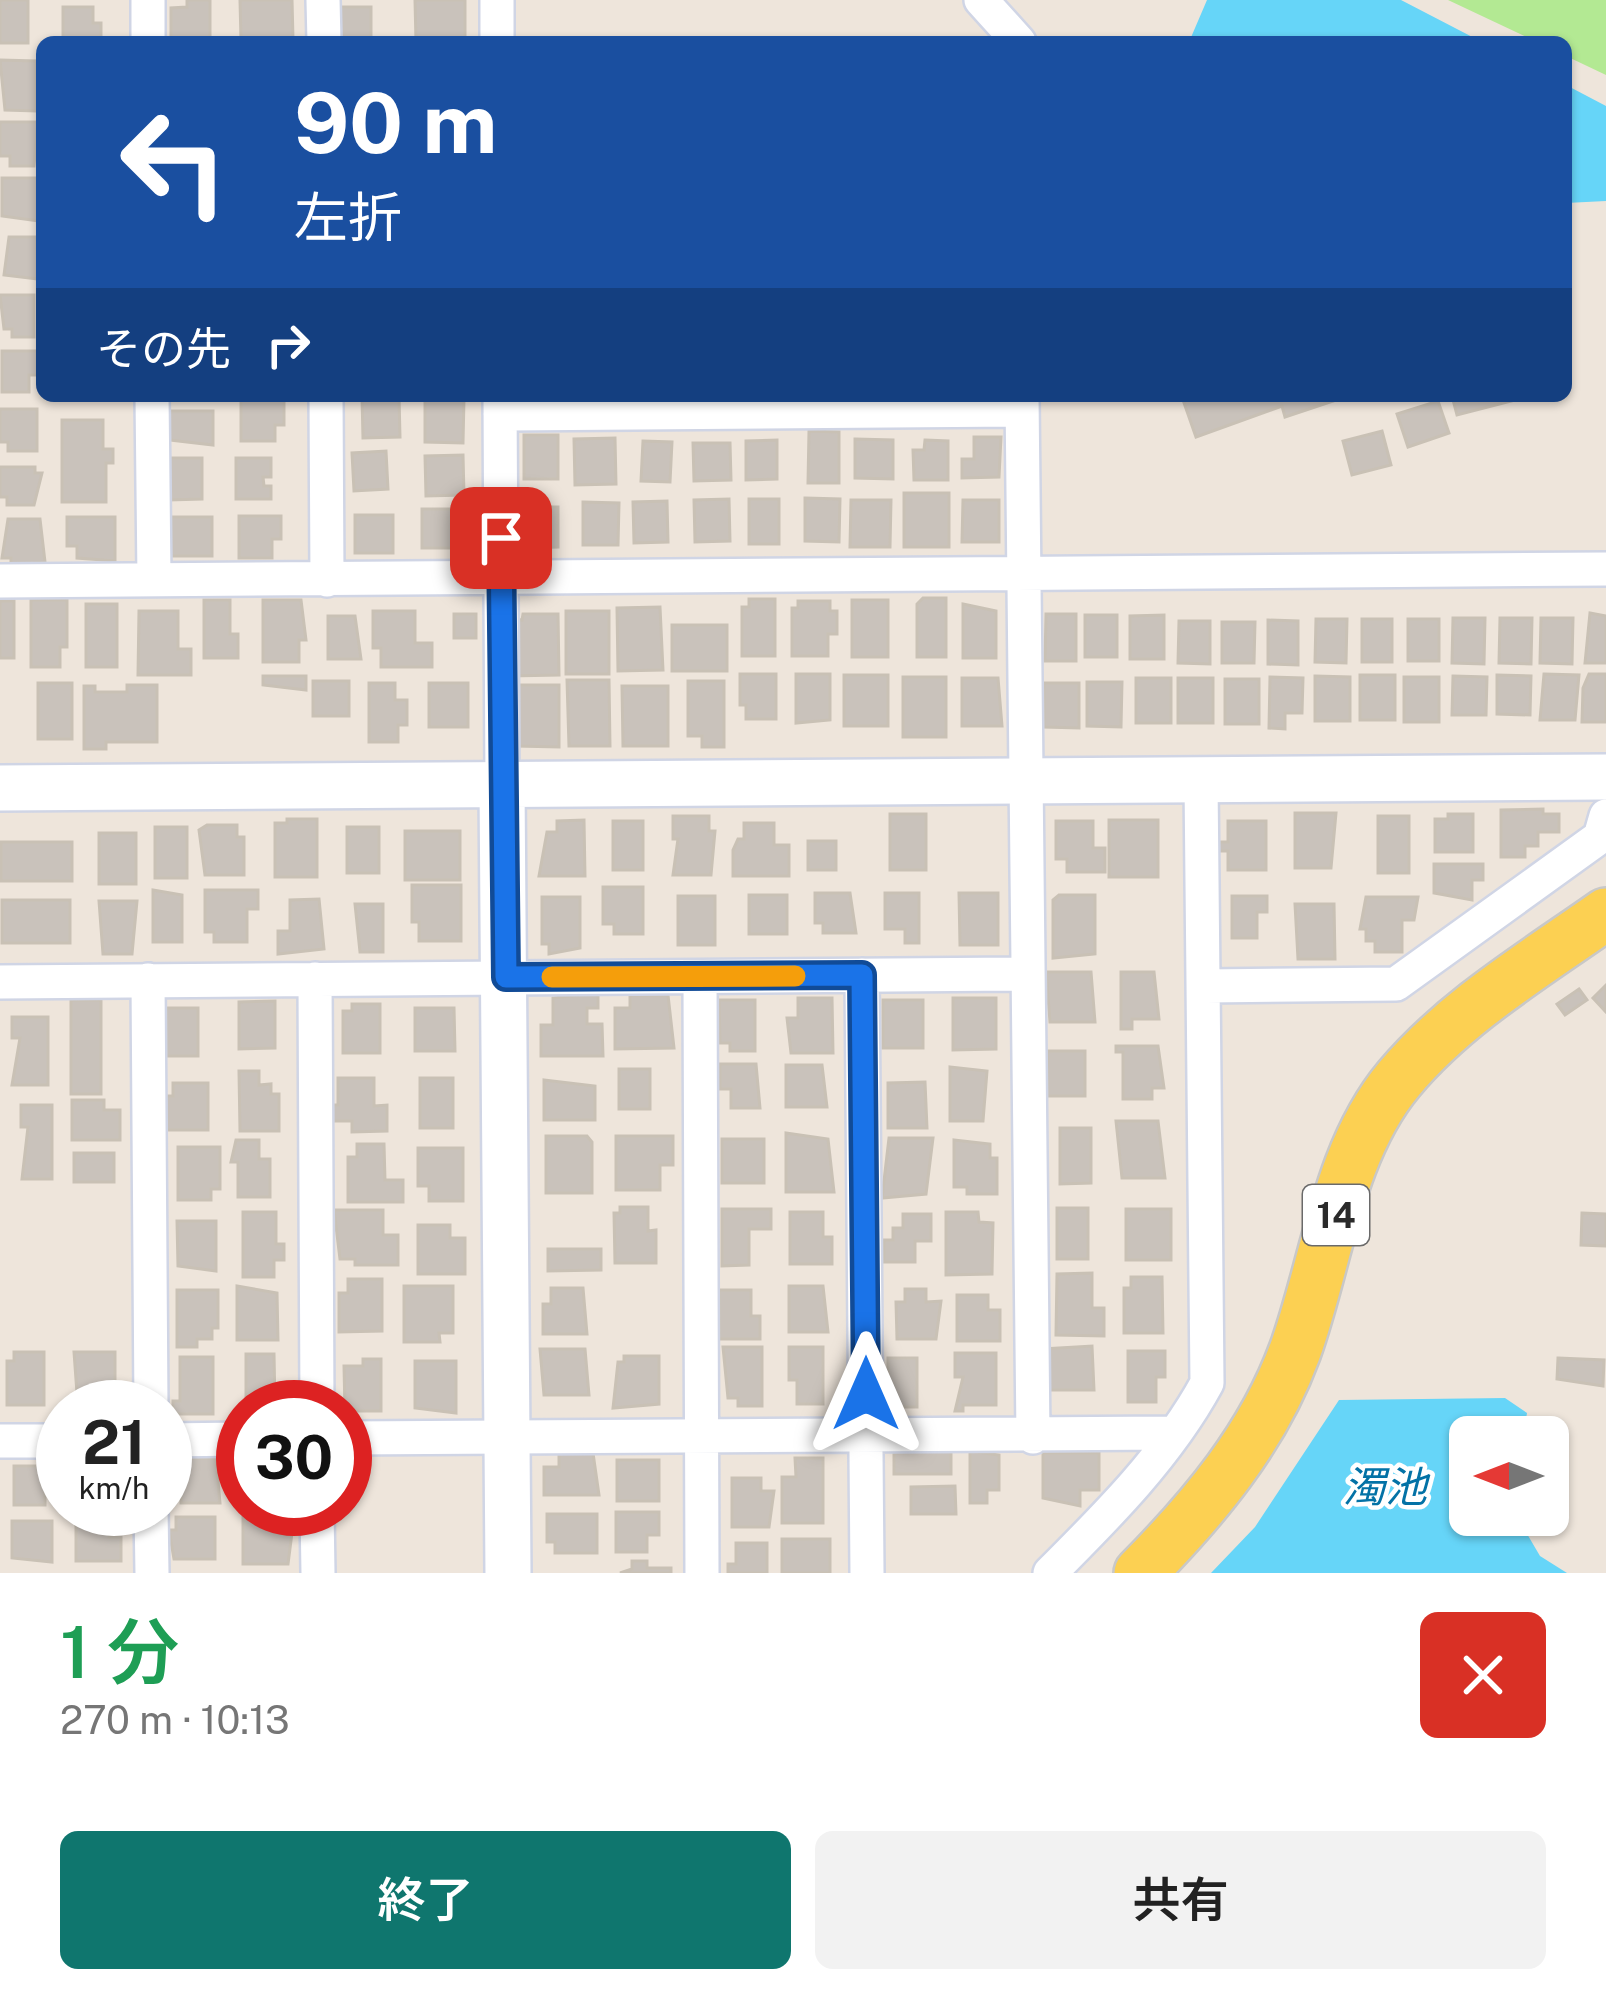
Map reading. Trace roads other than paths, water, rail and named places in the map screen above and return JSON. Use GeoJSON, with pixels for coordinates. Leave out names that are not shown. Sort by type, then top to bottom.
{"type":"FeatureCollection","features":[{"type":"Feature","properties":{"kind":"main road","name":"14"},"geometry":{"type":"LineString","coordinates":[[1140,1573],[1202,1510],[1245,1451],[1294,1353],[1355,1159],[1397,1081],[1464,1016],[1606,914]]}},
{"type":"Feature","properties":{"kind":"street"},"geometry":{"type":"LineString","coordinates":[[148,0],[148,36]]}},
{"type":"Feature","properties":{"kind":"street"},"geometry":{"type":"LineString","coordinates":[[323,0],[324,36]]}},
{"type":"Feature","properties":{"kind":"street"},"geometry":{"type":"LineString","coordinates":[[497,0],[497,36]]}},
{"type":"Feature","properties":{"kind":"street"},"geometry":{"type":"LineString","coordinates":[[981,0],[1014,36]]}},
{"type":"Feature","properties":{"kind":"street"},"geometry":{"type":"LineString","coordinates":[[152,402],[154,579]]}},
{"type":"Feature","properties":{"kind":"street"},"geometry":{"type":"LineString","coordinates":[[326,402],[327,580]]}},
{"type":"Feature","properties":{"kind":"street"},"geometry":{"type":"LineString","coordinates":[[508,1573],[500,405],[1022,403],[1033,1437]]}},
{"type":"Feature","properties":{"kind":"street"},"geometry":{"type":"LineString","coordinates":[[0,581],[1606,569]]}},
{"type":"Feature","properties":{"kind":"street"},"geometry":{"type":"LineString","coordinates":[[0,788],[1606,777]]}},
{"type":"Feature","properties":{"kind":"street"},"geometry":{"type":"LineString","coordinates":[[1049,1573],[1124,1499],[1207,1383],[1201,781]]}},
{"type":"Feature","properties":{"kind":"street"},"geometry":{"type":"LineString","coordinates":[[1206,986],[1396,984],[1600,837],[1606,816]]}},
{"type":"Feature","properties":{"kind":"street"},"geometry":{"type":"LineString","coordinates":[[0,982],[1028,974]]}},
{"type":"Feature","properties":{"kind":"street"},"geometry":{"type":"LineString","coordinates":[[862,975],[867,1573]]}},
{"type":"Feature","properties":{"kind":"street"},"geometry":{"type":"LineString","coordinates":[[700,977],[702,1573]]}},
{"type":"Feature","properties":{"kind":"street"},"geometry":{"type":"LineString","coordinates":[[148,980],[151,1380]]}},
{"type":"Feature","properties":{"kind":"street"},"geometry":{"type":"LineString","coordinates":[[315,980],[317,1380]]}},
{"type":"Feature","properties":{"kind":"street"},"geometry":{"type":"LineString","coordinates":[[372,1438],[1173,1433]]}},
{"type":"Feature","properties":{"kind":"street"},"geometry":{"type":"LineString","coordinates":[[0,1441],[36,1441]]}},
{"type":"Feature","properties":{"kind":"street"},"geometry":{"type":"LineString","coordinates":[[152,1536],[152,1573]]}},
{"type":"Feature","properties":{"kind":"street"},"geometry":{"type":"LineString","coordinates":[[317,1536],[318,1573]]}},
{"type":"Feature","properties":{"kind":"water"},"geometry":{"type":"Polygon","coordinates":[[[1207,0],[1401,0],[1470,36],[1192,36],[1207,0]]]}},
{"type":"Feature","properties":{"kind":"water"},"geometry":{"type":"Polygon","coordinates":[[[1572,88],[1606,106],[1606,201],[1572,203],[1572,88]]]}},
{"type":"Feature","properties":{"kind":"water","name":"濁池"},"geometry":{"type":"Polygon","coordinates":[[[1505,1398],[1527,1413],[1449,1416],[1449,1536],[1528,1536],[1540,1556],[1567,1573],[1211,1573],[1255,1527],[1339,1400],[1505,1398]]]}}]}
